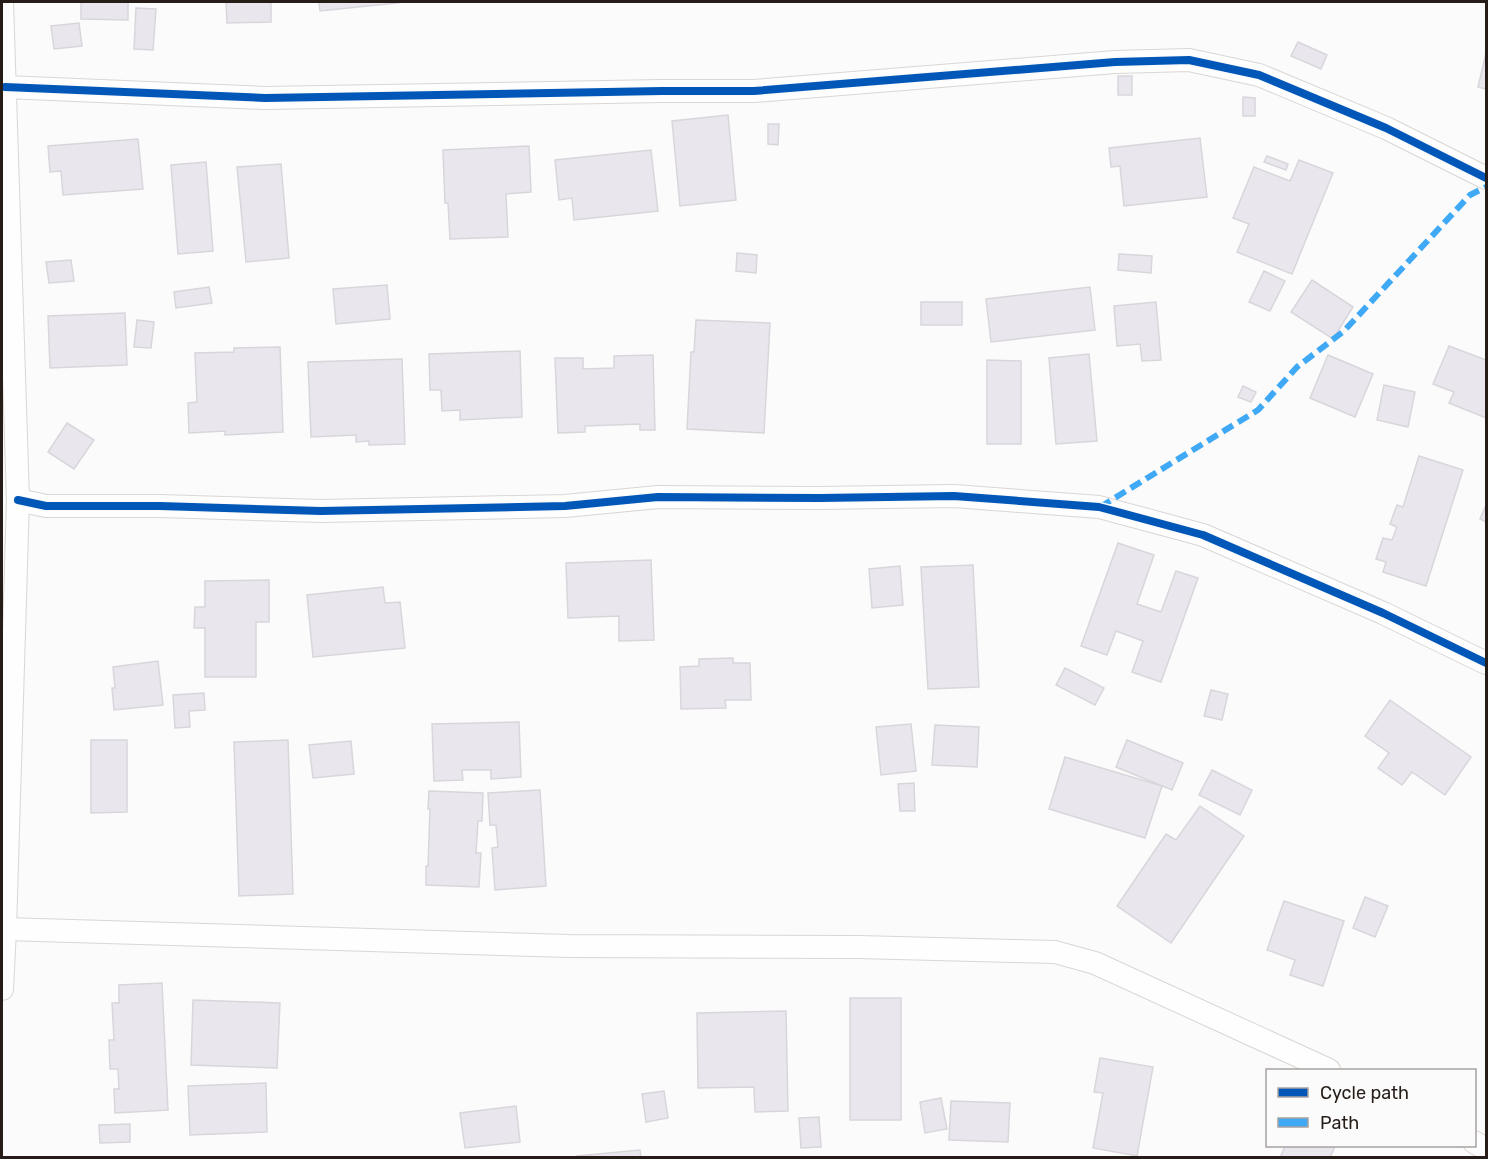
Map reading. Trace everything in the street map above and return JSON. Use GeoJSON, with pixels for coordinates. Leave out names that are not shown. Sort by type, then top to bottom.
{"type":"FeatureCollection","features":[{"type":"Feature","properties":{"kind":"street"},"geometry":{"type":"LineString","coordinates":[[2,988],[18,500],[8,442],[10,233],[2,29],[3,2]]}},
{"type":"Feature","properties":{"kind":"street"},"geometry":{"type":"LineString","coordinates":[[5,87],[265,98],[754,91],[1115,62],[1189,60],[1259,75],[1386,128],[1486,178]]}},
{"type":"Feature","properties":{"kind":"street"},"geometry":{"type":"LineString","coordinates":[[18,500],[46,506],[160,506],[321,512],[565,506],[658,497],[954,496],[1099,507],[1203,536],[1383,613],[1486,663]]}},
{"type":"Feature","properties":{"kind":"street"},"geometry":{"type":"LineString","coordinates":[[5,929],[569,946],[858,947],[1054,952],[1095,963],[1325,1069]]}},
{"type":"Feature","properties":{"kind":"building"},"geometry":{"type":"Polygon","coordinates":[[[81,2],[128,2],[128,20],[81,19],[81,2]]]}},
{"type":"Feature","properties":{"kind":"building"},"geometry":{"type":"Polygon","coordinates":[[[226,2],[271,2],[271,22],[227,23],[226,2]]]}},
{"type":"Feature","properties":{"kind":"building"},"geometry":{"type":"Polygon","coordinates":[[[319,2],[397,2],[398,3],[320,11],[319,2]]]}},
{"type":"Feature","properties":{"kind":"building"},"geometry":{"type":"Polygon","coordinates":[[[136,8],[156,9],[153,50],[134,49],[136,8]]]}},
{"type":"Feature","properties":{"kind":"building"},"geometry":{"type":"Polygon","coordinates":[[[79,23],[82,46],[54,49],[51,26],[79,23]]]}},
{"type":"Feature","properties":{"kind":"building"},"geometry":{"type":"Polygon","coordinates":[[[1298,42],[1327,55],[1321,69],[1291,56],[1298,42]]]}},
{"type":"Feature","properties":{"kind":"building"},"geometry":{"type":"Polygon","coordinates":[[[1486,53],[1486,89],[1478,87],[1486,53]]]}},
{"type":"Feature","properties":{"kind":"building"},"geometry":{"type":"Polygon","coordinates":[[[1118,76],[1132,76],[1132,95],[1118,95],[1118,76]]]}},
{"type":"Feature","properties":{"kind":"building"},"geometry":{"type":"Polygon","coordinates":[[[1243,97],[1255,98],[1255,116],[1243,116],[1243,97]]]}},
{"type":"Feature","properties":{"kind":"building"},"geometry":{"type":"Polygon","coordinates":[[[728,115],[736,200],[680,206],[672,121],[728,115]]]}},
{"type":"Feature","properties":{"kind":"building"},"geometry":{"type":"Polygon","coordinates":[[[768,124],[779,124],[778,145],[768,144],[768,124]]]}},
{"type":"Feature","properties":{"kind":"building"},"geometry":{"type":"Polygon","coordinates":[[[1200,138],[1207,197],[1124,206],[1120,166],[1111,167],[1109,148],[1200,138]]]}},
{"type":"Feature","properties":{"kind":"building"},"geometry":{"type":"Polygon","coordinates":[[[138,139],[143,189],[63,195],[61,171],[50,172],[48,146],[138,139]]]}},
{"type":"Feature","properties":{"kind":"building"},"geometry":{"type":"Polygon","coordinates":[[[529,146],[531,192],[506,194],[508,237],[450,239],[448,203],[445,203],[443,150],[529,146]]]}},
{"type":"Feature","properties":{"kind":"building"},"geometry":{"type":"Polygon","coordinates":[[[651,150],[658,211],[574,220],[572,198],[559,200],[555,160],[651,150]]]}},
{"type":"Feature","properties":{"kind":"building"},"geometry":{"type":"Polygon","coordinates":[[[1267,156],[1288,164],[1286,170],[1264,162],[1267,156]]]}},
{"type":"Feature","properties":{"kind":"building"},"geometry":{"type":"Polygon","coordinates":[[[1299,160],[1333,173],[1292,274],[1237,252],[1249,224],[1233,218],[1254,167],[1290,181],[1299,160]]]}},
{"type":"Feature","properties":{"kind":"building"},"geometry":{"type":"Polygon","coordinates":[[[206,162],[213,251],[178,254],[171,165],[206,162]]]}},
{"type":"Feature","properties":{"kind":"building"},"geometry":{"type":"Polygon","coordinates":[[[281,164],[289,258],[246,262],[237,167],[281,164]]]}},
{"type":"Feature","properties":{"kind":"building"},"geometry":{"type":"Polygon","coordinates":[[[737,253],[757,255],[756,273],[736,271],[737,253]]]}},
{"type":"Feature","properties":{"kind":"building"},"geometry":{"type":"Polygon","coordinates":[[[1119,254],[1152,256],[1151,273],[1118,270],[1119,254]]]}},
{"type":"Feature","properties":{"kind":"building"},"geometry":{"type":"Polygon","coordinates":[[[71,260],[74,281],[49,283],[46,262],[71,260]]]}},
{"type":"Feature","properties":{"kind":"building"},"geometry":{"type":"Polygon","coordinates":[[[1264,271],[1285,281],[1270,311],[1249,302],[1264,271]]]}},
{"type":"Feature","properties":{"kind":"building"},"geometry":{"type":"Polygon","coordinates":[[[1312,280],[1353,307],[1333,339],[1291,312],[1312,280]]]}},
{"type":"Feature","properties":{"kind":"building"},"geometry":{"type":"Polygon","coordinates":[[[387,285],[390,319],[336,324],[333,289],[387,285]]]}},
{"type":"Feature","properties":{"kind":"building"},"geometry":{"type":"Polygon","coordinates":[[[209,287],[212,303],[176,308],[174,292],[209,287]]]}},
{"type":"Feature","properties":{"kind":"building"},"geometry":{"type":"Polygon","coordinates":[[[1090,287],[1095,330],[991,342],[986,299],[1090,287]]]}},
{"type":"Feature","properties":{"kind":"building"},"geometry":{"type":"Polygon","coordinates":[[[921,302],[962,302],[962,325],[921,325],[921,302]]]}},
{"type":"Feature","properties":{"kind":"building"},"geometry":{"type":"Polygon","coordinates":[[[1156,302],[1161,360],[1142,361],[1140,344],[1117,346],[1114,306],[1156,302]]]}},
{"type":"Feature","properties":{"kind":"building"},"geometry":{"type":"Polygon","coordinates":[[[125,313],[127,365],[50,368],[48,316],[125,313]]]}},
{"type":"Feature","properties":{"kind":"building"},"geometry":{"type":"Polygon","coordinates":[[[137,320],[154,322],[151,348],[134,347],[137,320]]]}},
{"type":"Feature","properties":{"kind":"building"},"geometry":{"type":"Polygon","coordinates":[[[696,320],[770,323],[764,433],[687,429],[691,352],[694,352],[696,320]]]}},
{"type":"Feature","properties":{"kind":"building"},"geometry":{"type":"Polygon","coordinates":[[[1449,346],[1486,360],[1486,418],[1449,403],[1454,392],[1433,384],[1449,346]]]}},
{"type":"Feature","properties":{"kind":"building"},"geometry":{"type":"Polygon","coordinates":[[[280,347],[283,432],[225,435],[225,431],[189,433],[188,403],[197,402],[195,353],[234,352],[234,348],[280,347]]]}},
{"type":"Feature","properties":{"kind":"building"},"geometry":{"type":"Polygon","coordinates":[[[520,351],[522,417],[460,420],[460,410],[442,411],[441,390],[430,390],[429,354],[520,351]]]}},
{"type":"Feature","properties":{"kind":"building"},"geometry":{"type":"Polygon","coordinates":[[[1089,354],[1097,441],[1056,444],[1049,358],[1089,354]]]}},
{"type":"Feature","properties":{"kind":"building"},"geometry":{"type":"Polygon","coordinates":[[[653,355],[655,430],[640,430],[640,424],[585,426],[585,432],[558,433],[555,358],[583,358],[583,369],[614,368],[614,356],[653,355]]]}},
{"type":"Feature","properties":{"kind":"building"},"geometry":{"type":"Polygon","coordinates":[[[1328,355],[1373,374],[1355,417],[1310,398],[1328,355]]]}},
{"type":"Feature","properties":{"kind":"building"},"geometry":{"type":"Polygon","coordinates":[[[402,359],[405,444],[369,445],[369,441],[356,442],[356,435],[311,437],[308,362],[402,359]]]}},
{"type":"Feature","properties":{"kind":"building"},"geometry":{"type":"Polygon","coordinates":[[[987,360],[1021,361],[1021,444],[987,444],[987,360]]]}},
{"type":"Feature","properties":{"kind":"building"},"geometry":{"type":"Polygon","coordinates":[[[1384,385],[1415,392],[1408,427],[1377,420],[1384,385]]]}},
{"type":"Feature","properties":{"kind":"building"},"geometry":{"type":"Polygon","coordinates":[[[1243,386],[1256,392],[1251,402],[1238,397],[1243,386]]]}},
{"type":"Feature","properties":{"kind":"building"},"geometry":{"type":"Polygon","coordinates":[[[67,423],[94,440],[74,469],[48,452],[67,423]]]}},
{"type":"Feature","properties":{"kind":"building"},"geometry":{"type":"Polygon","coordinates":[[[1419,456],[1463,470],[1426,586],[1383,572],[1386,562],[1376,559],[1383,538],[1392,540],[1397,527],[1390,524],[1397,505],[1403,507],[1419,456]]]}},
{"type":"Feature","properties":{"kind":"building"},"geometry":{"type":"Polygon","coordinates":[[[1486,505],[1486,522],[1480,519],[1486,505]]]}},
{"type":"Feature","properties":{"kind":"building"},"geometry":{"type":"Polygon","coordinates":[[[1118,543],[1154,555],[1137,604],[1161,612],[1176,571],[1198,578],[1161,682],[1132,672],[1143,641],[1116,631],[1107,655],[1081,646],[1118,543]]]}},
{"type":"Feature","properties":{"kind":"building"},"geometry":{"type":"Polygon","coordinates":[[[651,560],[654,640],[619,641],[619,616],[568,618],[566,563],[651,560]]]}},
{"type":"Feature","properties":{"kind":"building"},"geometry":{"type":"Polygon","coordinates":[[[973,565],[979,687],[928,689],[921,567],[973,565]]]}},
{"type":"Feature","properties":{"kind":"building"},"geometry":{"type":"Polygon","coordinates":[[[900,566],[903,605],[872,608],[869,569],[900,566]]]}},
{"type":"Feature","properties":{"kind":"building"},"geometry":{"type":"Polygon","coordinates":[[[269,580],[269,622],[256,622],[256,677],[205,677],[205,628],[194,628],[195,607],[205,607],[205,581],[269,580]]]}},
{"type":"Feature","properties":{"kind":"building"},"geometry":{"type":"Polygon","coordinates":[[[383,587],[385,603],[400,602],[405,648],[313,657],[307,595],[383,587]]]}},
{"type":"Feature","properties":{"kind":"building"},"geometry":{"type":"Polygon","coordinates":[[[733,658],[733,663],[750,663],[751,700],[725,700],[726,708],[681,709],[680,667],[699,666],[699,659],[733,658]]]}},
{"type":"Feature","properties":{"kind":"building"},"geometry":{"type":"Polygon","coordinates":[[[158,661],[163,705],[114,710],[113,667],[158,661]]]}},
{"type":"Feature","properties":{"kind":"building"},"geometry":{"type":"Polygon","coordinates":[[[1065,668],[1104,688],[1095,705],[1056,685],[1065,668]]]}},
{"type":"Feature","properties":{"kind":"building"},"geometry":{"type":"Polygon","coordinates":[[[1211,690],[1228,694],[1222,720],[1204,716],[1211,690]]]}},
{"type":"Feature","properties":{"kind":"building"},"geometry":{"type":"Polygon","coordinates":[[[204,693],[205,710],[189,711],[190,727],[175,728],[173,695],[204,693]]]}},
{"type":"Feature","properties":{"kind":"building"},"geometry":{"type":"Polygon","coordinates":[[[1390,700],[1471,757],[1445,795],[1412,772],[1402,785],[1378,768],[1389,753],[1365,736],[1390,700]]]}},
{"type":"Feature","properties":{"kind":"building"},"geometry":{"type":"Polygon","coordinates":[[[519,722],[521,777],[491,779],[491,770],[462,770],[463,780],[434,781],[432,724],[519,722]]]}},
{"type":"Feature","properties":{"kind":"building"},"geometry":{"type":"Polygon","coordinates":[[[911,724],[916,771],[881,775],[876,727],[911,724]]]}},
{"type":"Feature","properties":{"kind":"building"},"geometry":{"type":"Polygon","coordinates":[[[935,725],[979,727],[977,767],[932,765],[935,725]]]}},
{"type":"Feature","properties":{"kind":"building"},"geometry":{"type":"Polygon","coordinates":[[[91,740],[127,740],[127,812],[91,813],[91,740]]]}},
{"type":"Feature","properties":{"kind":"building"},"geometry":{"type":"Polygon","coordinates":[[[288,740],[293,894],[239,896],[234,742],[288,740]]]}},
{"type":"Feature","properties":{"kind":"building"},"geometry":{"type":"Polygon","coordinates":[[[1127,740],[1183,763],[1172,790],[1116,767],[1127,740]]]}},
{"type":"Feature","properties":{"kind":"building"},"geometry":{"type":"Polygon","coordinates":[[[351,741],[354,774],[313,778],[309,745],[351,741]]]}},
{"type":"Feature","properties":{"kind":"building"},"geometry":{"type":"Polygon","coordinates":[[[1065,757],[1162,786],[1145,838],[1049,809],[1065,757]]]}},
{"type":"Feature","properties":{"kind":"building"},"geometry":{"type":"Polygon","coordinates":[[[1212,770],[1252,790],[1240,815],[1199,795],[1212,770]]]}},
{"type":"Feature","properties":{"kind":"building"},"geometry":{"type":"Polygon","coordinates":[[[914,783],[915,811],[900,811],[898,784],[914,783]]]}},
{"type":"Feature","properties":{"kind":"building"},"geometry":{"type":"Polygon","coordinates":[[[540,790],[546,886],[495,890],[492,848],[498,847],[496,825],[490,825],[488,793],[540,790]]]}},
{"type":"Feature","properties":{"kind":"building"},"geometry":{"type":"Polygon","coordinates":[[[429,791],[483,793],[482,821],[478,821],[476,853],[481,853],[479,887],[426,885],[429,791]]]}},
{"type":"Feature","properties":{"kind":"building"},"geometry":{"type":"Polygon","coordinates":[[[1200,806],[1244,836],[1171,943],[1117,906],[1166,834],[1176,840],[1200,806]]]}},
{"type":"Feature","properties":{"kind":"building"},"geometry":{"type":"Polygon","coordinates":[[[1365,897],[1388,906],[1375,937],[1353,928],[1365,897]]]}},
{"type":"Feature","properties":{"kind":"building"},"geometry":{"type":"Polygon","coordinates":[[[1284,901],[1344,921],[1323,986],[1290,975],[1295,960],[1267,950],[1284,901]]]}},
{"type":"Feature","properties":{"kind":"building"},"geometry":{"type":"Polygon","coordinates":[[[162,983],[168,1110],[115,1113],[114,1089],[119,1089],[118,1069],[110,1069],[109,1040],[114,1040],[112,1003],[119,1003],[119,985],[162,983]]]}},
{"type":"Feature","properties":{"kind":"building"},"geometry":{"type":"Polygon","coordinates":[[[850,998],[901,998],[901,1120],[850,1120],[850,998]]]}},
{"type":"Feature","properties":{"kind":"building"},"geometry":{"type":"Polygon","coordinates":[[[193,1000],[280,1003],[277,1068],[191,1065],[193,1000]]]}},
{"type":"Feature","properties":{"kind":"building"},"geometry":{"type":"Polygon","coordinates":[[[786,1011],[788,1111],[755,1112],[754,1087],[698,1088],[697,1013],[786,1011]]]}},
{"type":"Feature","properties":{"kind":"building"},"geometry":{"type":"Polygon","coordinates":[[[1100,1058],[1153,1067],[1137,1156],[1093,1148],[1103,1093],[1094,1092],[1100,1058]]]}},
{"type":"Feature","properties":{"kind":"building"},"geometry":{"type":"Polygon","coordinates":[[[266,1083],[267,1132],[190,1135],[188,1086],[266,1083]]]}},
{"type":"Feature","properties":{"kind":"building"},"geometry":{"type":"Polygon","coordinates":[[[664,1091],[668,1118],[646,1122],[642,1094],[664,1091]]]}},
{"type":"Feature","properties":{"kind":"building"},"geometry":{"type":"Polygon","coordinates":[[[941,1098],[947,1129],[925,1133],[920,1102],[941,1098]]]}},
{"type":"Feature","properties":{"kind":"building"},"geometry":{"type":"Polygon","coordinates":[[[951,1101],[1010,1103],[1008,1142],[949,1140],[951,1101]]]}},
{"type":"Feature","properties":{"kind":"building"},"geometry":{"type":"Polygon","coordinates":[[[516,1106],[520,1142],[465,1148],[460,1113],[516,1106]]]}},
{"type":"Feature","properties":{"kind":"building"},"geometry":{"type":"Polygon","coordinates":[[[819,1117],[821,1147],[801,1148],[799,1118],[819,1117]]]}},
{"type":"Feature","properties":{"kind":"building"},"geometry":{"type":"Polygon","coordinates":[[[130,1124],[130,1142],[100,1143],[99,1125],[130,1124]]]}},
{"type":"Feature","properties":{"kind":"building"},"geometry":{"type":"Polygon","coordinates":[[[1285,1147],[1335,1147],[1330,1158],[1280,1158],[1285,1147]]]}},
{"type":"Feature","properties":{"kind":"building"},"geometry":{"type":"Polygon","coordinates":[[[640,1150],[641,1158],[578,1158],[577,1156],[640,1150]]]}},
{"type":"Feature","properties":{"kind":"marked path"},"geometry":{"type":"LineString","coordinates":[[1100,507],[1258,410],[1297,367],[1344,331],[1470,195],[1486,187]]}},
{"type":"Feature","properties":{"kind":"cycle path"},"geometry":{"type":"LineString","coordinates":[[5,87],[265,98],[754,91],[1115,62],[1189,60],[1259,75],[1386,128],[1486,178]]}},
{"type":"Feature","properties":{"kind":"cycle path"},"geometry":{"type":"LineString","coordinates":[[18,500],[46,506],[160,506],[321,511],[565,506],[658,497],[954,496],[1099,507],[1203,535],[1383,613],[1486,663]]}}]}
